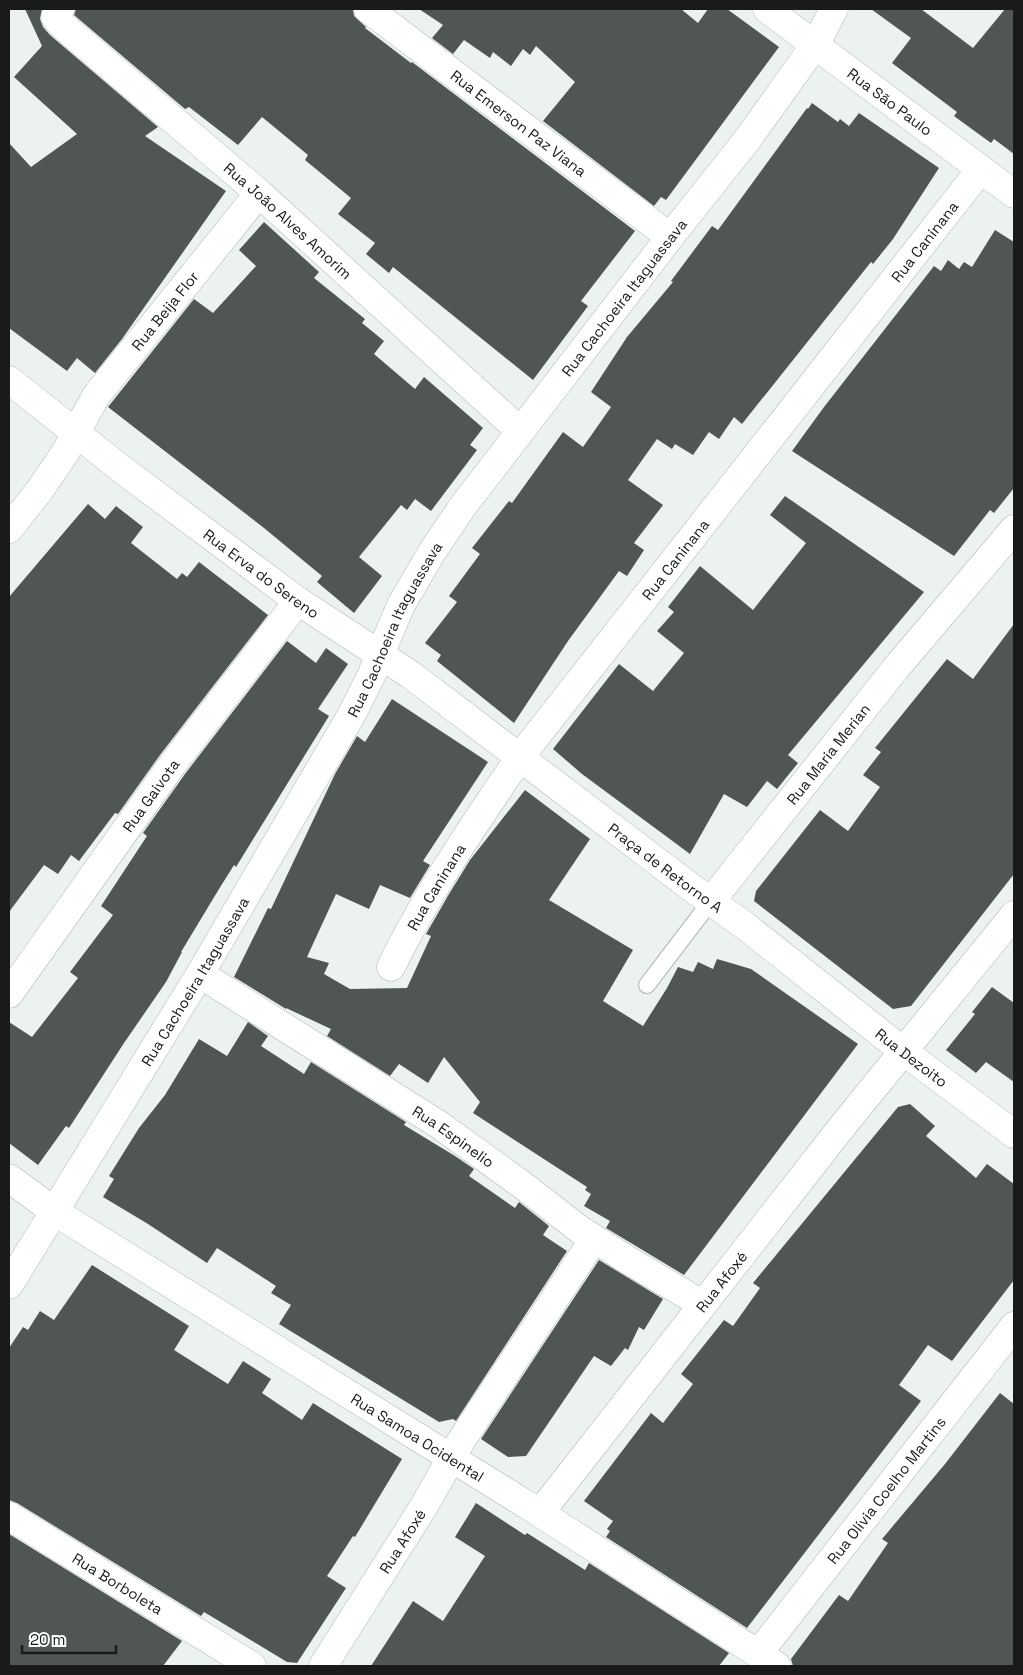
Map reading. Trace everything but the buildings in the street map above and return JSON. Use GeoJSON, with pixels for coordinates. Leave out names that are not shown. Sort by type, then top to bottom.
{"type":"FeatureCollection","features":[{"type":"Feature","properties":{"kind":"street","name":"Rua Emerson Paz Viana"},"geometry":{"type":"LineString","coordinates":[[368,9],[670,237]]}},
{"type":"Feature","properties":{"kind":"street","name":"Rua São Paulo"},"geometry":{"type":"LineString","coordinates":[[767,9],[1014,194]]}},
{"type":"Feature","properties":{"kind":"street","name":"Rua Cachoeira Itaguassava"},"geometry":{"type":"LineString","coordinates":[[9,1286],[200,974],[352,714],[401,605],[432,552],[463,506],[520,431],[747,140],[815,45],[834,9]]}},
{"type":"Feature","properties":{"kind":"street","name":"Rua João Alves Amorim"},"geometry":{"type":"LineString","coordinates":[[58,11],[57,20],[62,25],[259,193],[520,431]]}},
{"type":"Feature","properties":{"kind":"street","name":"Rua Caninana"},"geometry":{"type":"LineString","coordinates":[[391,967],[407,935],[463,840],[520,757],[981,169]]}},
{"type":"Feature","properties":{"kind":"street","name":"Rua Beija Flor"},"geometry":{"type":"LineString","coordinates":[[9,529],[39,491],[77,433],[96,396],[259,193]]}},
{"type":"Feature","properties":{"kind":"street","name":"Rua Erva do Sereno"},"geometry":{"type":"LineString","coordinates":[[9,380],[298,601],[410,674],[520,757]]}},
{"type":"Feature","properties":{"kind":"street","name":"Rua Maria Merian"},"geometry":{"type":"LineString","coordinates":[[711,901],[896,668],[1014,530]]}},
{"type":"Feature","properties":{"kind":"street","name":"Rua Gaivota"},"geometry":{"type":"LineString","coordinates":[[9,994],[172,765],[298,601]]}},
{"type":"Feature","properties":{"kind":"street","name":"Praça de Retorno A"},"geometry":{"type":"LineString","coordinates":[[520,757],[811,977]]}},
{"type":"Feature","properties":{"kind":"street","name":"Rua Afoxé"},"geometry":{"type":"LineString","coordinates":[[540,1513],[702,1304],[1014,914]]}},
{"type":"Feature","properties":{"kind":"street","name":"Rua Espinelio"},"geometry":{"type":"LineString","coordinates":[[200,974],[438,1124],[594,1239],[702,1304]]}},
{"type":"Feature","properties":{"kind":"street","name":"Rua Dezoito"},"geometry":{"type":"LineString","coordinates":[[811,977],[903,1051],[1014,1134]]}},
{"type":"Feature","properties":{"kind":"street","name":"Rua Samoa Ocidental"},"geometry":{"type":"LineString","coordinates":[[9,1178],[55,1212],[540,1513],[768,1660]]}},
{"type":"Feature","properties":{"kind":"street","name":"Rua Afoxé"},"geometry":{"type":"LineString","coordinates":[[323,1666],[424,1506],[451,1458],[594,1239]]}},
{"type":"Feature","properties":{"kind":"street","name":"Rua Olívia Coelho Martins"},"geometry":{"type":"LineString","coordinates":[[768,1660],[1014,1326]]}},
{"type":"Feature","properties":{"kind":"street","name":"Rua Borboleta"},"geometry":{"type":"LineString","coordinates":[[9,1516],[252,1666]]}},
{"type":"Feature","properties":{"kind":"lane","name":"Rua Maria Merian"},"geometry":{"type":"LineString","coordinates":[[647,985],[711,901]]}}]}
